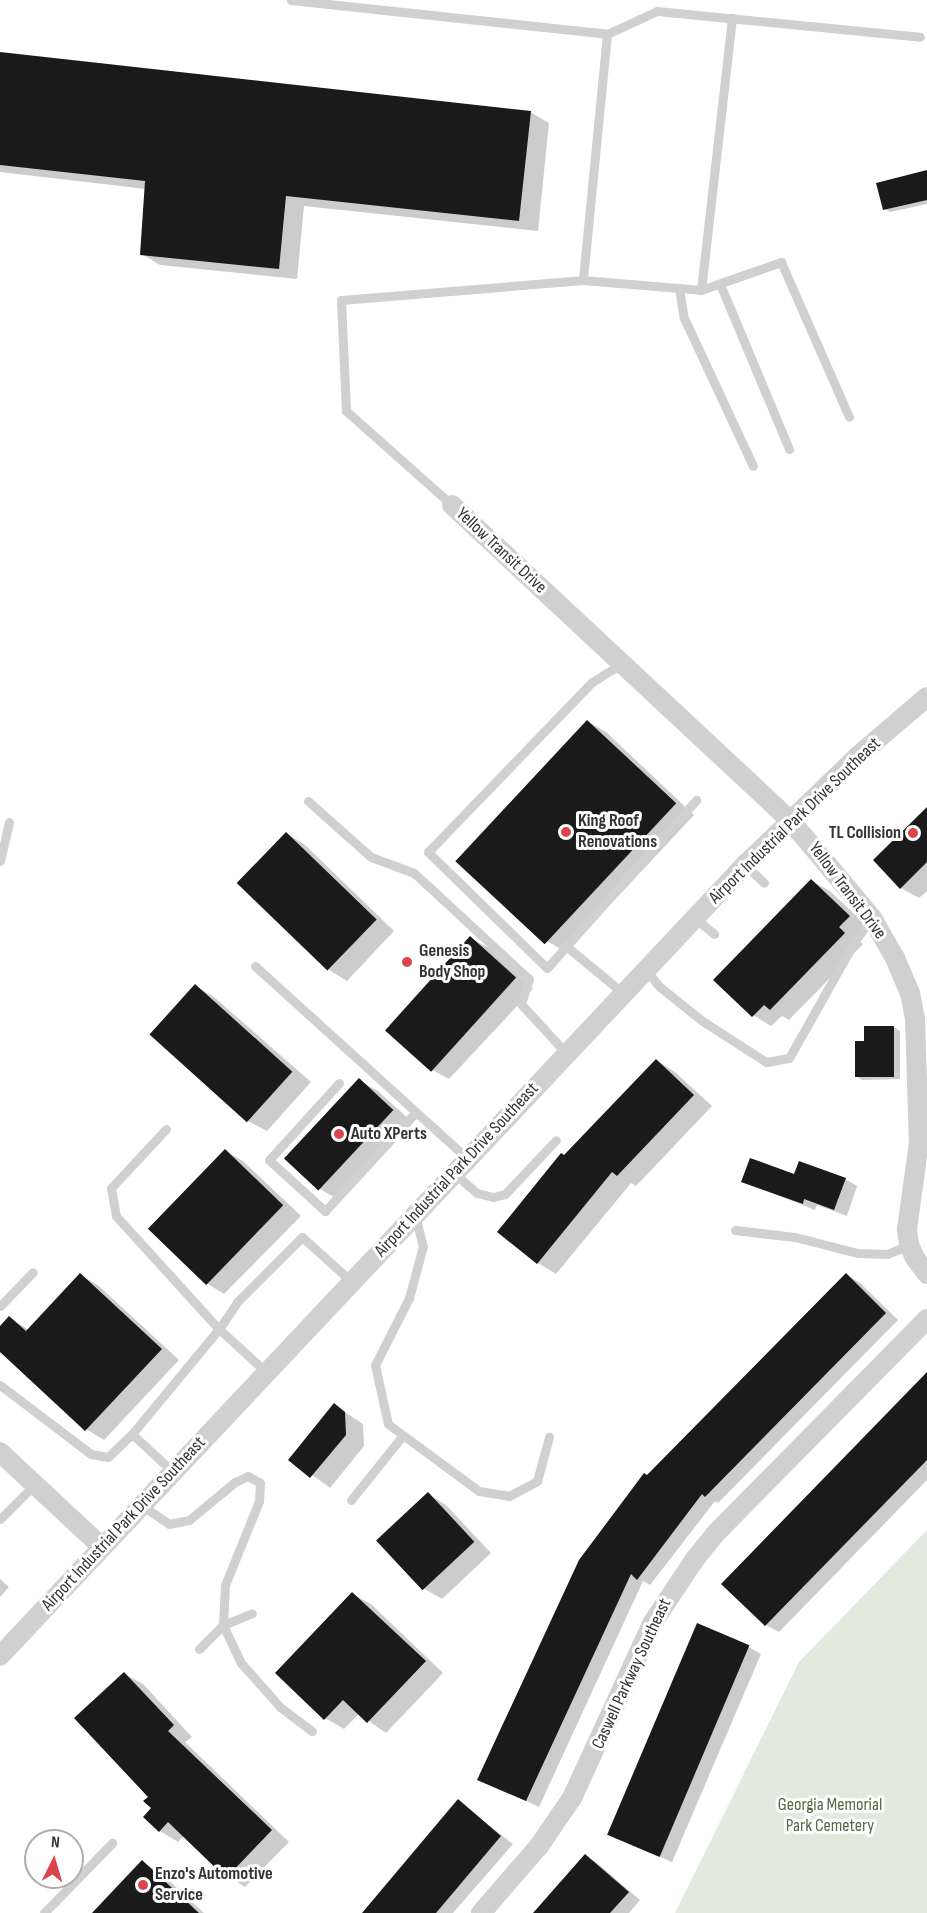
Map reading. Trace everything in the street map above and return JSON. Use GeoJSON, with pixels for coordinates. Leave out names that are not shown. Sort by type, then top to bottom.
{"type":"FeatureCollection","features":[{"type":"Feature","properties":{"kind":"street","name":"Yellow Transit Drive"},"geometry":{"type":"LineString","coordinates":[[452,505],[790,820],[872,918],[895,958],[910,993],[915,1018],[919,1142],[908,1214],[909,1245],[927,1274]]}},
{"type":"Feature","properties":{"kind":"street","name":"Airport Industrial Park Drive Southeast"},"geometry":{"type":"LineString","coordinates":[[0,1656],[745,865],[790,820],[927,697]]}},
{"type":"Feature","properties":{"kind":"street","name":"Caswell Parkway Southeast"},"geometry":{"type":"LineString","coordinates":[[481,1913],[539,1846],[572,1798],[653,1622],[695,1559],[717,1532],[927,1319]]}},
{"type":"Feature","properties":{"kind":"street"},"geometry":{"type":"LineString","coordinates":[[0,1452],[102,1547]]}},
{"type":"Feature","properties":{"kind":"lane"},"geometry":{"type":"LineString","coordinates":[[291,0],[607,34],[657,11],[920,37]]}},
{"type":"Feature","properties":{"kind":"lane"},"geometry":{"type":"LineString","coordinates":[[701,290],[732,18]]}},
{"type":"Feature","properties":{"kind":"lane"},"geometry":{"type":"LineString","coordinates":[[583,280],[607,34]]}},
{"type":"Feature","properties":{"kind":"lane"},"geometry":{"type":"LineString","coordinates":[[452,505],[346,411],[341,300],[583,280],[701,290],[781,262],[849,417]]}},
{"type":"Feature","properties":{"kind":"lane"},"geometry":{"type":"LineString","coordinates":[[720,284],[789,448]]}},
{"type":"Feature","properties":{"kind":"lane"},"geometry":{"type":"LineString","coordinates":[[679,288],[684,318],[753,466]]}},
{"type":"Feature","properties":{"kind":"lane"},"geometry":{"type":"LineString","coordinates":[[621,663],[592,682],[428,852],[547,968],[696,800]]}},
{"type":"Feature","properties":{"kind":"lane"},"geometry":{"type":"LineString","coordinates":[[308,801],[371,857],[414,873],[529,979],[521,1004],[567,1054]]}},
{"type":"Feature","properties":{"kind":"lane"},"geometry":{"type":"LineString","coordinates":[[0,861],[9,822]]}},
{"type":"Feature","properties":{"kind":"lane"},"geometry":{"type":"LineString","coordinates":[[745,865],[764,882]]}},
{"type":"Feature","properties":{"kind":"lane"},"geometry":{"type":"LineString","coordinates":[[695,918],[714,934]]}},
{"type":"Feature","properties":{"kind":"lane"},"geometry":{"type":"LineString","coordinates":[[646,970],[660,987],[701,1020],[766,1062],[789,1058],[856,939],[872,918]]}},
{"type":"Feature","properties":{"kind":"lane"},"geometry":{"type":"LineString","coordinates":[[566,946],[624,994]]}},
{"type":"Feature","properties":{"kind":"lane"},"geometry":{"type":"LineString","coordinates":[[255,966],[469,1160]]}},
{"type":"Feature","properties":{"kind":"lane"},"geometry":{"type":"LineString","coordinates":[[339,1083],[269,1160],[325,1210],[416,1112]]}},
{"type":"Feature","properties":{"kind":"lane"},"geometry":{"type":"LineString","coordinates":[[166,1129],[111,1188],[116,1216],[219,1329],[266,1372]]}},
{"type":"Feature","properties":{"kind":"lane"},"geometry":{"type":"LineString","coordinates":[[455,1174],[477,1193],[493,1197],[505,1194],[556,1140]]}},
{"type":"Feature","properties":{"kind":"lane"},"geometry":{"type":"LineString","coordinates":[[415,1215],[423,1246],[409,1298],[375,1365],[388,1424],[478,1491],[509,1496],[537,1481],[549,1437]]}},
{"type":"Feature","properties":{"kind":"lane"},"geometry":{"type":"LineString","coordinates":[[735,1230],[795,1237],[858,1253],[887,1254],[909,1245]]}},
{"type":"Feature","properties":{"kind":"lane"},"geometry":{"type":"LineString","coordinates":[[0,1385],[91,1454],[108,1457],[132,1434],[219,1329],[237,1302],[302,1237],[352,1282]]}},
{"type":"Feature","properties":{"kind":"lane"},"geometry":{"type":"LineString","coordinates":[[0,1306],[33,1272]]}},
{"type":"Feature","properties":{"kind":"lane"},"geometry":{"type":"LineString","coordinates":[[132,1434],[173,1472]]}},
{"type":"Feature","properties":{"kind":"lane"},"geometry":{"type":"LineString","coordinates":[[351,1500],[403,1435]]}},
{"type":"Feature","properties":{"kind":"lane"},"geometry":{"type":"LineString","coordinates":[[141,1505],[169,1524],[189,1520],[235,1482],[248,1476],[260,1483],[259,1501],[225,1585],[223,1625],[240,1663],[280,1707],[312,1731]]}},
{"type":"Feature","properties":{"kind":"lane"},"geometry":{"type":"LineString","coordinates":[[0,1519],[35,1484]]}},
{"type":"Feature","properties":{"kind":"lane"},"geometry":{"type":"LineString","coordinates":[[199,1649],[223,1625],[252,1613]]}},
{"type":"Feature","properties":{"kind":"lane"},"geometry":{"type":"LineString","coordinates":[[44,1913],[112,1843]]}},
{"type":"Feature","properties":{"kind":"green space","name":"Georgia Memorial Park Cemetery"},"geometry":{"type":"Polygon","coordinates":[[[927,1530],[927,1913],[675,1913],[799,1662],[927,1530]]]}},
{"type":"Feature","properties":{"kind":"building"},"geometry":{"type":"Polygon","coordinates":[[[0,52],[531,111],[519,221],[286,196],[279,269],[140,255],[145,181],[0,165],[0,52]]]}},
{"type":"Feature","properties":{"kind":"building"},"geometry":{"type":"Polygon","coordinates":[[[927,170],[927,200],[883,210],[876,183],[927,170]]]}},
{"type":"Feature","properties":{"kind":"building","name":"King Roof Renovations"},"geometry":{"type":"Polygon","coordinates":[[[587,720],[676,803],[545,944],[455,861],[587,720]]]}},
{"type":"Feature","properties":{"kind":"building","name":"TL Collision"},"geometry":{"type":"Polygon","coordinates":[[[927,807],[927,862],[900,889],[873,860],[927,807]]]}},
{"type":"Feature","properties":{"kind":"building"},"geometry":{"type":"Polygon","coordinates":[[[286,832],[377,920],[327,971],[237,883],[286,832]]]}},
{"type":"Feature","properties":{"kind":"building"},"geometry":{"type":"Polygon","coordinates":[[[811,879],[850,916],[839,927],[845,933],[770,1010],[764,1005],[752,1017],[713,980],[811,879]]]}},
{"type":"Feature","properties":{"kind":"building"},"geometry":{"type":"Polygon","coordinates":[[[470,936],[516,977],[431,1072],[385,1030],[470,936]]]}},
{"type":"Feature","properties":{"kind":"building"},"geometry":{"type":"Polygon","coordinates":[[[195,984],[292,1072],[247,1122],[149,1035],[195,984]]]}},
{"type":"Feature","properties":{"kind":"building"},"geometry":{"type":"Polygon","coordinates":[[[864,1026],[894,1026],[894,1077],[855,1077],[855,1041],[864,1041],[864,1026]]]}},
{"type":"Feature","properties":{"kind":"building"},"geometry":{"type":"Polygon","coordinates":[[[656,1059],[694,1095],[617,1176],[612,1172],[537,1264],[497,1232],[561,1153],[564,1155],[656,1059]]]}},
{"type":"Feature","properties":{"kind":"building","name":"Auto XPerts"},"geometry":{"type":"Polygon","coordinates":[[[359,1078],[393,1110],[318,1191],[284,1158],[359,1078]]]}},
{"type":"Feature","properties":{"kind":"building"},"geometry":{"type":"Polygon","coordinates":[[[225,1149],[283,1205],[206,1285],[148,1229],[225,1149]]]}},
{"type":"Feature","properties":{"kind":"building"},"geometry":{"type":"Polygon","coordinates":[[[750,1158],[794,1174],[799,1161],[846,1178],[834,1210],[804,1199],[803,1204],[741,1182],[750,1158]]]}},
{"type":"Feature","properties":{"kind":"building"},"geometry":{"type":"Polygon","coordinates":[[[80,1273],[162,1349],[85,1431],[0,1352],[0,1326],[9,1316],[26,1331],[80,1273]]]}},
{"type":"Feature","properties":{"kind":"building"},"geometry":{"type":"Polygon","coordinates":[[[846,1273],[886,1313],[705,1497],[702,1494],[637,1580],[631,1574],[526,1801],[477,1780],[579,1560],[644,1473],[647,1475],[846,1273]]]}},
{"type":"Feature","properties":{"kind":"building"},"geometry":{"type":"Polygon","coordinates":[[[927,1372],[927,1460],[765,1626],[721,1584],[927,1372]]]}},
{"type":"Feature","properties":{"kind":"building"},"geometry":{"type":"Polygon","coordinates":[[[334,1403],[345,1412],[346,1435],[310,1478],[288,1460],[334,1403]]]}},
{"type":"Feature","properties":{"kind":"building"},"geometry":{"type":"Polygon","coordinates":[[[428,1492],[474,1542],[422,1590],[376,1540],[428,1492]]]}},
{"type":"Feature","properties":{"kind":"building"},"geometry":{"type":"Polygon","coordinates":[[[352,1592],[426,1661],[367,1723],[343,1700],[324,1720],[275,1673],[352,1592]]]}},
{"type":"Feature","properties":{"kind":"building"},"geometry":{"type":"Polygon","coordinates":[[[697,1623],[749,1645],[660,1857],[607,1835],[697,1623]]]}},
{"type":"Feature","properties":{"kind":"building"},"geometry":{"type":"Polygon","coordinates":[[[124,1672],[174,1725],[168,1731],[272,1830],[226,1878],[168,1822],[159,1832],[143,1817],[151,1808],[143,1801],[148,1797],[74,1718],[124,1672]]]}},
{"type":"Feature","properties":{"kind":"building"},"geometry":{"type":"Polygon","coordinates":[[[458,1799],[501,1836],[436,1913],[362,1913],[458,1799]]]}},
{"type":"Feature","properties":{"kind":"building"},"geometry":{"type":"Polygon","coordinates":[[[585,1854],[629,1892],[610,1913],[533,1913],[585,1854]]]}},
{"type":"Feature","properties":{"kind":"building","name":"Enzo's Automotive Service"},"geometry":{"type":"Polygon","coordinates":[[[142,1860],[199,1913],[92,1913],[142,1860]]]}},
{"type":"Feature","properties":{"kind":"place","name":"King Roof Renovations"},"geometry":{"type":"Point","coordinates":[566,832]}},
{"type":"Feature","properties":{"kind":"place","name":"TL Collision"},"geometry":{"type":"Point","coordinates":[913,833]}},
{"type":"Feature","properties":{"kind":"place","name":"Genesis Body Shop"},"geometry":{"type":"Point","coordinates":[407,962]}},
{"type":"Feature","properties":{"kind":"place","name":"Auto XPerts"},"geometry":{"type":"Point","coordinates":[339,1134]}},
{"type":"Feature","properties":{"kind":"place","name":"Enzo's Automotive Service"},"geometry":{"type":"Point","coordinates":[143,1885]}}]}
